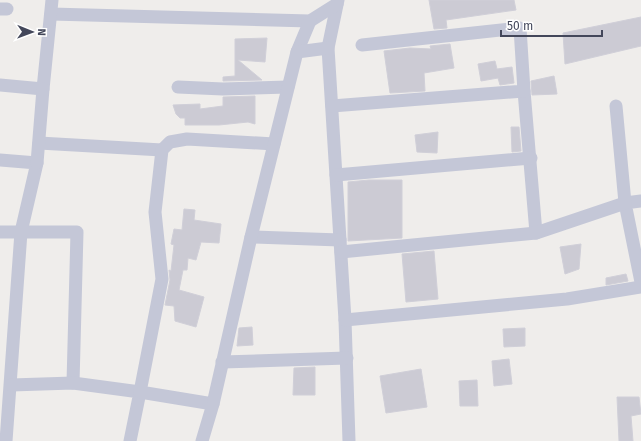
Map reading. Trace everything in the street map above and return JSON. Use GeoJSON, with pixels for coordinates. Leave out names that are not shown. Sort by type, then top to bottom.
{"type":"FeatureCollection","features":[{"type":"Feature","properties":{"kind":"street"},"geometry":{"type":"LineString","coordinates":[[6,441],[22,232],[37,163],[52,0]]}},
{"type":"Feature","properties":{"kind":"street"},"geometry":{"type":"LineString","coordinates":[[202,441],[213,404],[251,237],[297,52],[310,21],[337,2]]}},
{"type":"Feature","properties":{"kind":"street"},"geometry":{"type":"LineString","coordinates":[[337,2],[328,48],[345,320],[349,441]]}},
{"type":"Feature","properties":{"kind":"street"},"geometry":{"type":"LineString","coordinates":[[51,14],[310,21]]}},
{"type":"Feature","properties":{"kind":"street"},"geometry":{"type":"LineString","coordinates":[[362,45],[520,28],[536,233]]}},
{"type":"Feature","properties":{"kind":"street"},"geometry":{"type":"LineString","coordinates":[[297,52],[328,48]]}},
{"type":"Feature","properties":{"kind":"street"},"geometry":{"type":"LineString","coordinates":[[0,85],[43,89]]}},
{"type":"Feature","properties":{"kind":"street"},"geometry":{"type":"LineString","coordinates":[[178,87],[223,89],[288,87]]}},
{"type":"Feature","properties":{"kind":"street"},"geometry":{"type":"LineString","coordinates":[[332,106],[524,91]]}},
{"type":"Feature","properties":{"kind":"street"},"geometry":{"type":"LineString","coordinates":[[616,106],[625,203],[641,282]]}},
{"type":"Feature","properties":{"kind":"street"},"geometry":{"type":"LineString","coordinates":[[130,441],[162,279],[155,212],[162,150],[170,142],[187,139],[274,144]]}},
{"type":"Feature","properties":{"kind":"street"},"geometry":{"type":"LineString","coordinates":[[39,143],[162,150]]}},
{"type":"Feature","properties":{"kind":"street"},"geometry":{"type":"LineString","coordinates":[[336,175],[531,158]]}},
{"type":"Feature","properties":{"kind":"street"},"geometry":{"type":"LineString","coordinates":[[0,160],[37,163]]}},
{"type":"Feature","properties":{"kind":"street"},"geometry":{"type":"LineString","coordinates":[[251,237],[341,246],[536,233],[625,203],[641,201]]}},
{"type":"Feature","properties":{"kind":"street"},"geometry":{"type":"LineString","coordinates":[[0,232],[76,232],[74,383]]}},
{"type":"Feature","properties":{"kind":"street"},"geometry":{"type":"LineString","coordinates":[[345,320],[567,298],[641,287]]}},
{"type":"Feature","properties":{"kind":"street"},"geometry":{"type":"LineString","coordinates":[[222,362],[347,358]]}},
{"type":"Feature","properties":{"kind":"street"},"geometry":{"type":"LineString","coordinates":[[11,385],[74,383],[213,404]]}},
{"type":"Feature","properties":{"kind":"building"},"geometry":{"type":"Polygon","coordinates":[[[429,0],[514,0],[516,10],[446,20],[447,28],[434,29],[429,0]]]}},
{"type":"Feature","properties":{"kind":"building"},"geometry":{"type":"Polygon","coordinates":[[[641,17],[641,46],[565,64],[563,33],[641,17]]]}},
{"type":"Feature","properties":{"kind":"building"},"geometry":{"type":"Polygon","coordinates":[[[267,38],[265,62],[238,60],[262,80],[223,81],[223,77],[235,76],[235,39],[267,38]]]}},
{"type":"Feature","properties":{"kind":"building"},"geometry":{"type":"Polygon","coordinates":[[[450,44],[454,68],[424,73],[425,91],[390,93],[384,51],[410,48],[431,49],[430,46],[450,44]]]}},
{"type":"Feature","properties":{"kind":"building"},"geometry":{"type":"Polygon","coordinates":[[[495,61],[497,69],[512,67],[514,83],[500,85],[498,78],[481,81],[478,64],[495,61]]]}},
{"type":"Feature","properties":{"kind":"building"},"geometry":{"type":"Polygon","coordinates":[[[554,76],[557,94],[532,95],[531,81],[554,76]]]}},
{"type":"Feature","properties":{"kind":"building"},"geometry":{"type":"Polygon","coordinates":[[[255,96],[255,124],[248,122],[219,125],[185,125],[185,118],[180,118],[176,114],[173,105],[200,104],[200,109],[223,106],[223,97],[255,96]]]}},
{"type":"Feature","properties":{"kind":"building"},"geometry":{"type":"Polygon","coordinates":[[[511,127],[519,127],[521,151],[512,152],[511,127]]]}},
{"type":"Feature","properties":{"kind":"building"},"geometry":{"type":"Polygon","coordinates":[[[438,132],[437,153],[417,152],[415,135],[438,132]]]}},
{"type":"Feature","properties":{"kind":"building"},"geometry":{"type":"Polygon","coordinates":[[[369,180],[402,180],[402,238],[348,241],[348,182],[369,180]]]}},
{"type":"Feature","properties":{"kind":"building"},"geometry":{"type":"Polygon","coordinates":[[[184,209],[195,210],[194,220],[221,224],[219,243],[201,242],[196,260],[188,258],[187,270],[183,270],[179,290],[204,297],[196,327],[175,321],[174,306],[165,305],[170,280],[169,270],[171,271],[174,245],[171,244],[174,229],[182,230],[184,209]]]}},
{"type":"Feature","properties":{"kind":"building"},"geometry":{"type":"Polygon","coordinates":[[[581,244],[579,269],[565,274],[560,247],[581,244]]]}},
{"type":"Feature","properties":{"kind":"building"},"geometry":{"type":"Polygon","coordinates":[[[434,251],[438,299],[406,302],[402,254],[434,251]]]}},
{"type":"Feature","properties":{"kind":"building"},"geometry":{"type":"Polygon","coordinates":[[[626,274],[628,281],[606,285],[606,278],[626,274]]]}},
{"type":"Feature","properties":{"kind":"building"},"geometry":{"type":"Polygon","coordinates":[[[252,327],[253,345],[237,346],[239,328],[252,327]]]}},
{"type":"Feature","properties":{"kind":"building"},"geometry":{"type":"Polygon","coordinates":[[[525,328],[525,346],[504,347],[503,329],[525,328]]]}},
{"type":"Feature","properties":{"kind":"building"},"geometry":{"type":"Polygon","coordinates":[[[509,359],[512,384],[494,386],[492,361],[509,359]]]}},
{"type":"Feature","properties":{"kind":"building"},"geometry":{"type":"Polygon","coordinates":[[[315,367],[315,395],[293,395],[294,368],[315,367]]]}},
{"type":"Feature","properties":{"kind":"building"},"geometry":{"type":"Polygon","coordinates":[[[421,369],[427,407],[386,413],[380,376],[421,369]]]}},
{"type":"Feature","properties":{"kind":"building"},"geometry":{"type":"Polygon","coordinates":[[[477,380],[478,406],[460,406],[459,381],[477,380]]]}},
{"type":"Feature","properties":{"kind":"building"},"geometry":{"type":"Polygon","coordinates":[[[617,397],[639,397],[641,414],[631,416],[633,441],[619,441],[617,397]]]}}]}
